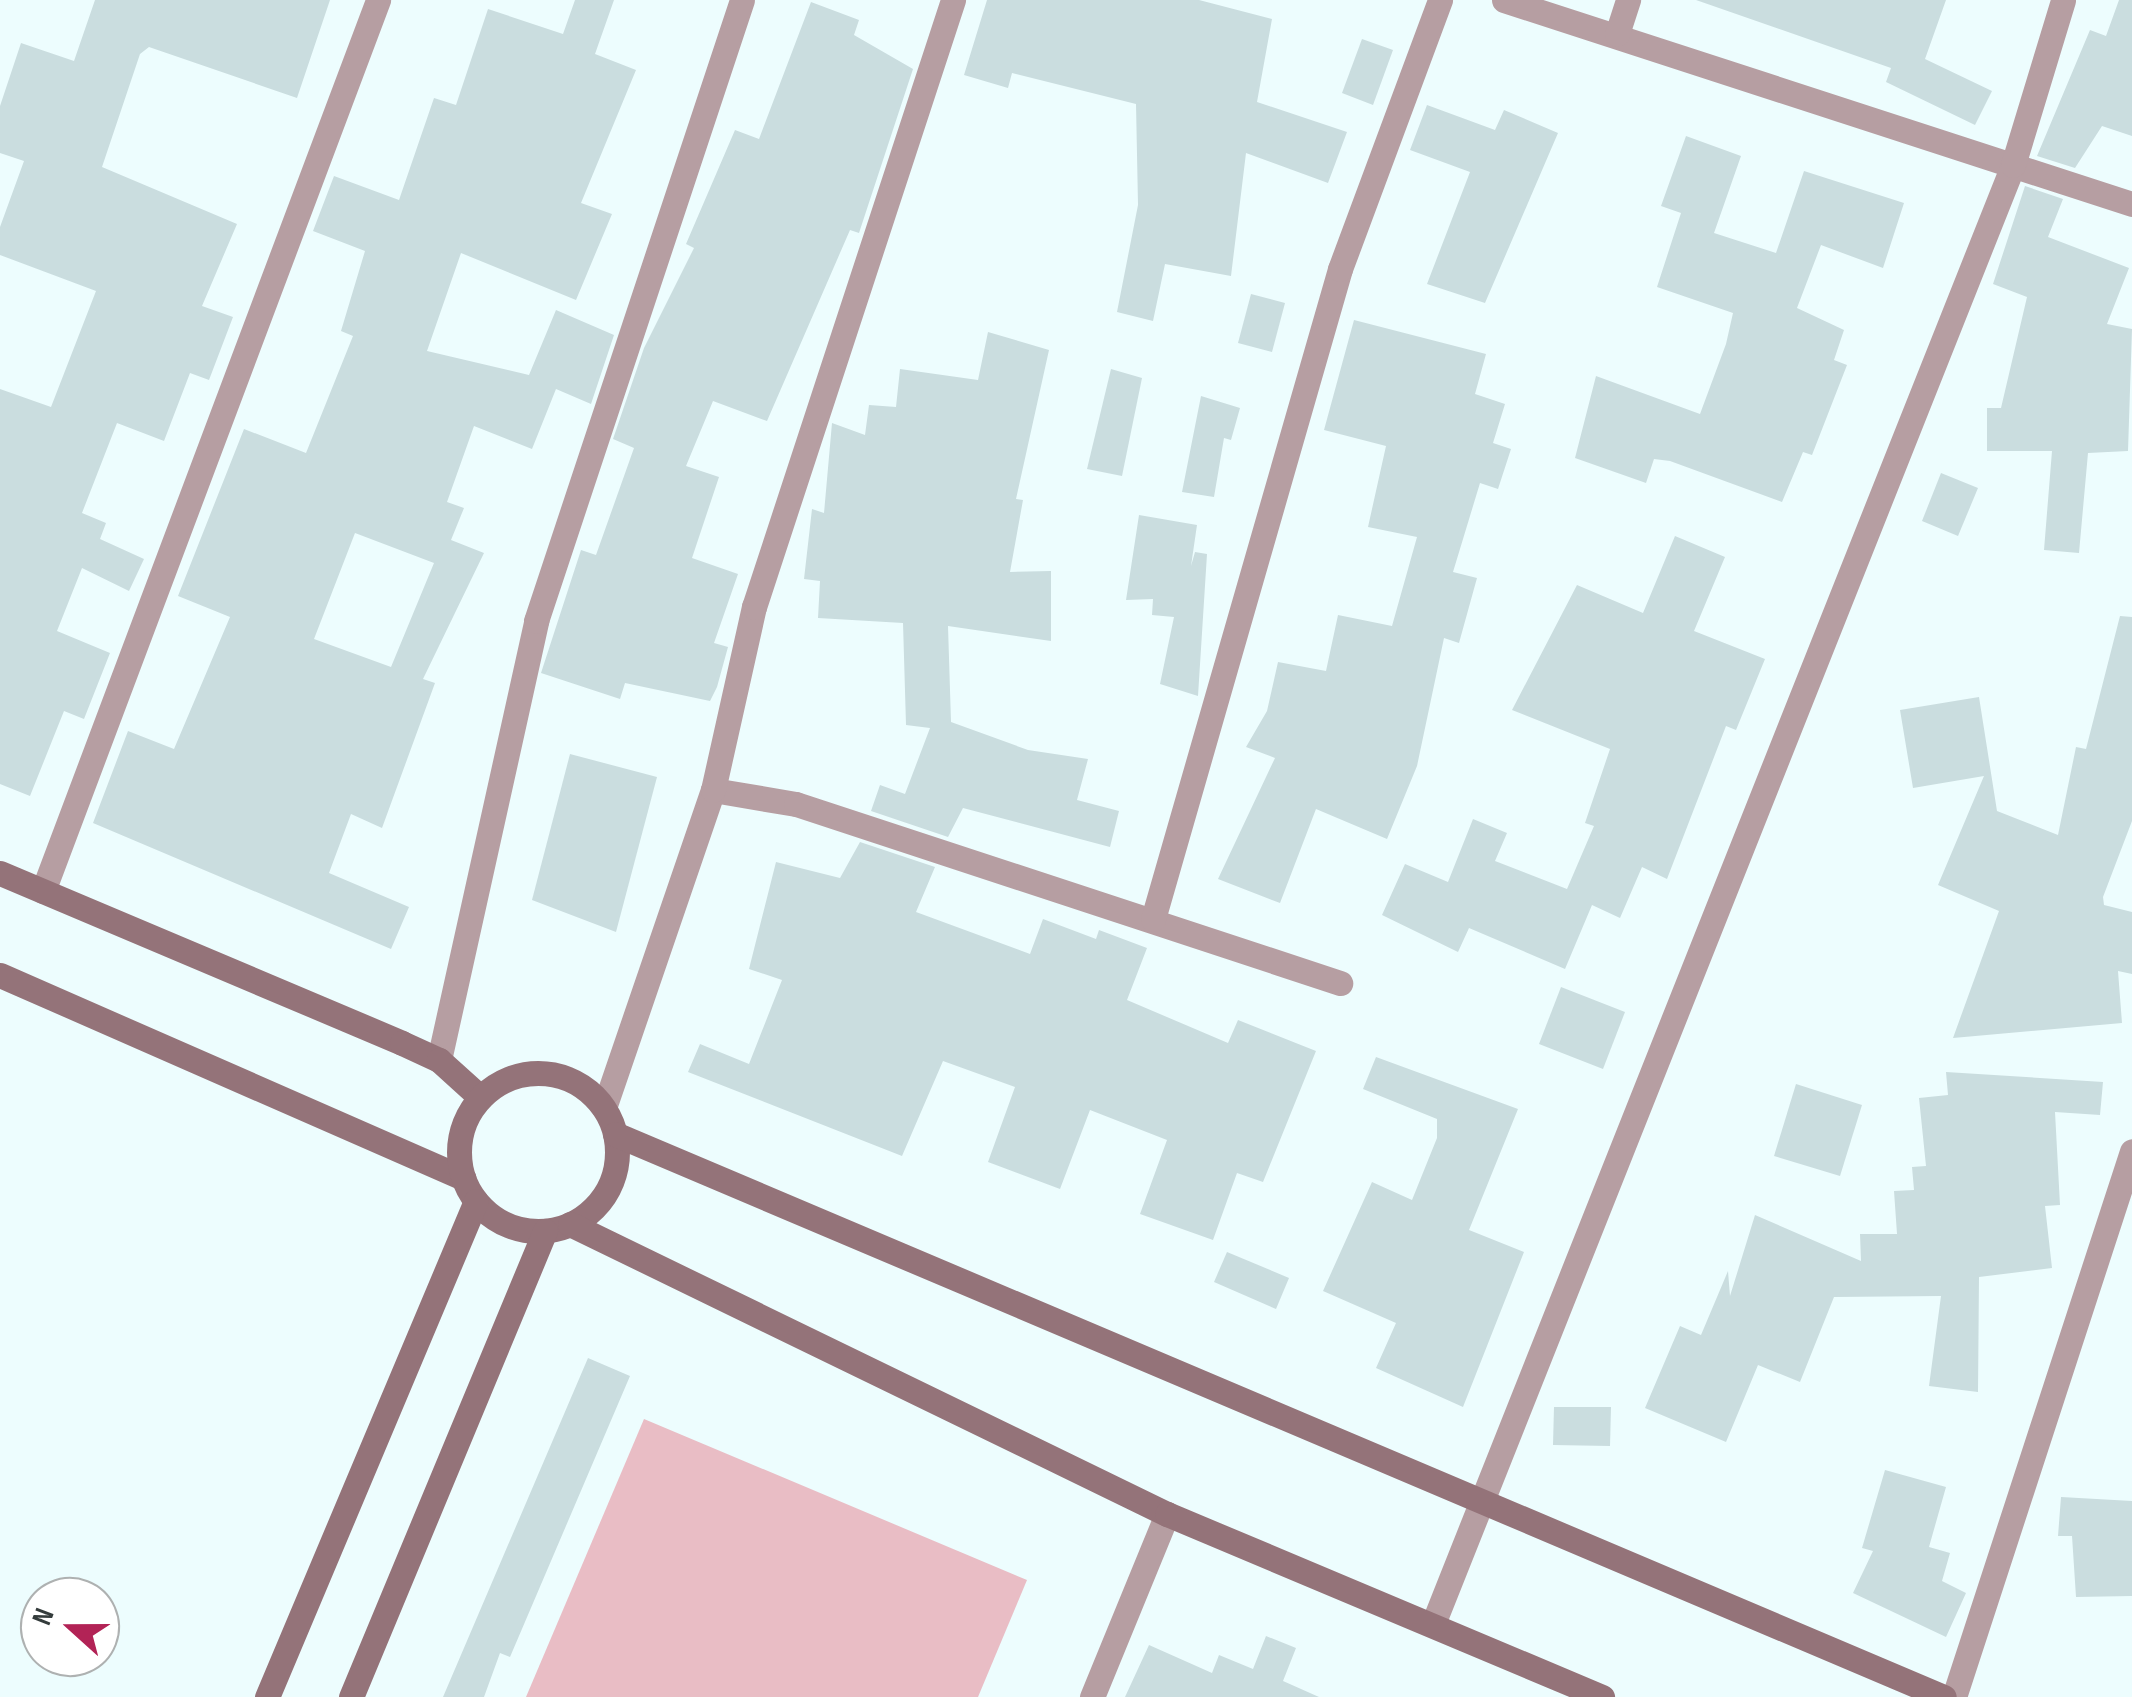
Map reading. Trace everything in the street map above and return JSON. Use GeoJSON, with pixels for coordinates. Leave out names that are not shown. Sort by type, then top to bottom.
{"type":"FeatureCollection","features":[{"type":"Feature","properties":{"kind":"main road"},"geometry":{"type":"LineString","coordinates":[[0,873],[440,1060],[480,1098]]}},
{"type":"Feature","properties":{"kind":"main road"},"geometry":{"type":"LineString","coordinates":[[0,975],[469,1190],[519,1230],[558,1227],[1167,1514],[1602,1697]]}},
{"type":"Feature","properties":{"kind":"main road"},"geometry":{"type":"LineString","coordinates":[[267,1697],[469,1190],[458,1150],[480,1098],[521,1074],[545,1073],[568,1078],[604,1108],[615,1134],[609,1187],[558,1227],[351,1697]]}},
{"type":"Feature","properties":{"kind":"main road"},"geometry":{"type":"LineString","coordinates":[[615,1134],[1944,1697]]}},
{"type":"Feature","properties":{"kind":"street"},"geometry":{"type":"LineString","coordinates":[[43,891],[378,0]]}},
{"type":"Feature","properties":{"kind":"street"},"geometry":{"type":"LineString","coordinates":[[440,1060],[536,622],[742,0]]}},
{"type":"Feature","properties":{"kind":"street"},"geometry":{"type":"LineString","coordinates":[[604,1108],[713,790],[754,607],[953,0]]}},
{"type":"Feature","properties":{"kind":"street"},"geometry":{"type":"LineString","coordinates":[[1153,919],[1340,270],[1440,0]]}},
{"type":"Feature","properties":{"kind":"street"},"geometry":{"type":"LineString","coordinates":[[1504,0],[2132,204]]}},
{"type":"Feature","properties":{"kind":"street"},"geometry":{"type":"LineString","coordinates":[[1617,34],[1628,0]]}},
{"type":"Feature","properties":{"kind":"street"},"geometry":{"type":"LineString","coordinates":[[1434,1624],[2012,164],[2063,0]]}},
{"type":"Feature","properties":{"kind":"street"},"geometry":{"type":"LineString","coordinates":[[713,790],[796,804],[1340,983]]}},
{"type":"Feature","properties":{"kind":"street"},"geometry":{"type":"LineString","coordinates":[[1954,1697],[2132,1151]]}},
{"type":"Feature","properties":{"kind":"street"},"geometry":{"type":"LineString","coordinates":[[1092,1697],[1167,1514]]}},
{"type":"Feature","properties":{"kind":"shaded area"},"geometry":{"type":"Polygon","coordinates":[[[644,1419],[1027,1580],[978,1697],[526,1697],[644,1419]]]}},
{"type":"Feature","properties":{"kind":"building"},"geometry":{"type":"Polygon","coordinates":[[[95,0],[330,0],[297,98],[149,47],[140,54],[102,167],[237,224],[202,306],[233,317],[209,380],[190,373],[164,441],[117,423],[82,513],[106,523],[100,539],[144,559],[129,591],[82,568],[57,631],[110,653],[84,719],[64,711],[30,796],[0,784],[0,389],[51,407],[96,291],[0,255],[0,227],[24,161],[0,153],[0,106],[21,43],[74,61],[95,0]]]}},
{"type":"Feature","properties":{"kind":"building"},"geometry":{"type":"Polygon","coordinates":[[[575,0],[614,0],[595,54],[636,70],[581,203],[612,214],[576,300],[461,253],[427,351],[529,375],[556,310],[614,335],[591,404],[556,389],[532,449],[474,426],[447,502],[464,508],[451,540],[484,553],[423,679],[435,683],[382,828],[351,814],[329,873],[409,907],[391,949],[93,823],[128,731],[174,749],[230,617],[178,596],[244,429],[306,453],[353,336],[341,331],[365,251],[313,231],[334,176],[399,200],[434,98],[456,105],[488,9],[563,34],[575,0]],[[355,533],[314,639],[391,667],[434,563],[355,533]]]}},
{"type":"Feature","properties":{"kind":"building"},"geometry":{"type":"Polygon","coordinates":[[[987,0],[1199,0],[1272,19],[1257,102],[1347,132],[1328,183],[1246,153],[1231,276],[1165,264],[1153,321],[1117,312],[1138,205],[1136,104],[1012,73],[1008,88],[964,75],[987,0]]]}},
{"type":"Feature","properties":{"kind":"building"},"geometry":{"type":"Polygon","coordinates":[[[1696,0],[1946,0],[1925,59],[1992,91],[1975,125],[1886,82],[1891,68],[1696,0]]]}},
{"type":"Feature","properties":{"kind":"building"},"geometry":{"type":"Polygon","coordinates":[[[2119,0],[2132,0],[2132,136],[2102,126],[2075,168],[2037,156],[2090,30],[2106,36],[2119,0]]]}},
{"type":"Feature","properties":{"kind":"building"},"geometry":{"type":"Polygon","coordinates":[[[811,2],[859,20],[854,35],[913,69],[859,233],[850,230],[767,421],[713,401],[686,466],[719,477],[692,558],[738,574],[714,643],[728,647],[717,687],[710,701],[625,683],[620,699],[541,673],[581,550],[596,555],[634,448],[613,439],[644,348],[694,248],[686,244],[735,130],[759,139],[811,2]]]}},
{"type":"Feature","properties":{"kind":"building"},"geometry":{"type":"Polygon","coordinates":[[[1362,39],[1393,50],[1373,105],[1342,93],[1362,39]]]}},
{"type":"Feature","properties":{"kind":"building"},"geometry":{"type":"Polygon","coordinates":[[[1427,105],[1495,130],[1504,110],[1558,133],[1485,303],[1427,284],[1470,172],[1410,150],[1427,105]]]}},
{"type":"Feature","properties":{"kind":"building"},"geometry":{"type":"Polygon","coordinates":[[[1686,136],[1741,156],[1714,233],[1776,253],[1804,171],[1904,203],[1883,268],[1821,245],[1797,308],[1844,330],[1834,360],[1847,365],[1812,455],[1803,452],[1782,502],[1670,461],[1654,459],[1646,483],[1575,458],[1596,376],[1700,414],[1726,344],[1733,313],[1657,287],[1681,213],[1661,206],[1686,136]]]}},
{"type":"Feature","properties":{"kind":"building"},"geometry":{"type":"Polygon","coordinates":[[[2025,186],[2063,199],[2048,237],[2129,268],[2107,324],[2132,329],[2128,451],[2088,453],[2079,553],[2044,550],[2052,451],[1987,451],[1987,408],[2001,408],[2027,297],[1993,284],[2025,186]]]}},
{"type":"Feature","properties":{"kind":"building"},"geometry":{"type":"Polygon","coordinates":[[[1251,294],[1285,303],[1272,352],[1238,343],[1251,294]]]}},
{"type":"Feature","properties":{"kind":"building"},"geometry":{"type":"Polygon","coordinates":[[[1354,320],[1486,354],[1475,394],[1505,404],[1493,443],[1511,449],[1498,489],[1480,483],[1453,572],[1477,578],[1459,643],[1444,638],[1417,766],[1387,839],[1316,809],[1280,903],[1218,879],[1275,758],[1246,747],[1267,711],[1278,662],[1326,671],[1338,615],[1392,626],[1417,537],[1368,527],[1386,446],[1324,430],[1354,320]]]}},
{"type":"Feature","properties":{"kind":"building"},"geometry":{"type":"Polygon","coordinates":[[[988,332],[1049,350],[1016,499],[1023,500],[1010,572],[1051,571],[1051,641],[948,626],[951,722],[1028,750],[1088,759],[1077,800],[1119,811],[1110,847],[963,808],[948,837],[871,811],[880,785],[905,794],[930,728],[906,725],[903,623],[818,618],[820,581],[804,579],[812,509],[824,513],[832,423],[865,435],[869,405],[896,407],[900,369],[978,380],[988,332]]]}},
{"type":"Feature","properties":{"kind":"building"},"geometry":{"type":"Polygon","coordinates":[[[1111,369],[1142,378],[1122,476],[1087,469],[1111,369]]]}},
{"type":"Feature","properties":{"kind":"building"},"geometry":{"type":"Polygon","coordinates":[[[1201,396],[1240,408],[1231,440],[1224,438],[1214,497],[1182,492],[1201,396]]]}},
{"type":"Feature","properties":{"kind":"building"},"geometry":{"type":"Polygon","coordinates":[[[1941,473],[1978,488],[1958,536],[1922,521],[1941,473]]]}},
{"type":"Feature","properties":{"kind":"building"},"geometry":{"type":"Polygon","coordinates":[[[1139,515],[1197,525],[1191,566],[1195,552],[1207,554],[1198,696],[1160,684],[1174,617],[1152,615],[1153,599],[1126,600],[1139,515]]]}},
{"type":"Feature","properties":{"kind":"building"},"geometry":{"type":"Polygon","coordinates":[[[1675,536],[1725,557],[1694,631],[1765,659],[1736,730],[1726,726],[1667,879],[1642,867],[1620,918],[1592,905],[1565,969],[1469,928],[1458,952],[1382,915],[1405,864],[1448,882],[1473,819],[1507,833],[1495,861],[1567,889],[1594,826],[1585,823],[1610,749],[1512,710],[1577,585],[1643,613],[1675,536]]]}},
{"type":"Feature","properties":{"kind":"building"},"geometry":{"type":"Polygon","coordinates":[[[2120,616],[2132,617],[2132,821],[2103,897],[2104,905],[2132,912],[2132,974],[2118,971],[2122,1023],[1953,1038],[1999,911],[1938,885],[1984,776],[1913,788],[1900,710],[1979,697],[1997,811],[2058,835],[2076,747],[2086,749],[2120,616]]]}},
{"type":"Feature","properties":{"kind":"building"},"geometry":{"type":"Polygon","coordinates":[[[570,754],[657,777],[616,932],[532,900],[570,754]]]}},
{"type":"Feature","properties":{"kind":"building"},"geometry":{"type":"Polygon","coordinates":[[[860,842],[935,867],[916,912],[1030,954],[1043,919],[1096,939],[1099,930],[1147,948],[1127,1000],[1228,1043],[1238,1020],[1316,1051],[1263,1182],[1237,1173],[1213,1240],[1140,1214],[1167,1140],[1090,1110],[1060,1189],[988,1162],[1015,1087],[943,1061],[902,1156],[688,1072],[700,1044],[749,1064],[782,980],[749,969],[776,862],[840,878],[860,842]]]}},
{"type":"Feature","properties":{"kind":"building"},"geometry":{"type":"Polygon","coordinates":[[[1561,987],[1625,1012],[1603,1069],[1539,1044],[1561,987]]]}},
{"type":"Feature","properties":{"kind":"building"},"geometry":{"type":"Polygon","coordinates":[[[1376,1057],[1518,1109],[1469,1230],[1524,1252],[1463,1407],[1376,1368],[1396,1323],[1323,1291],[1372,1182],[1412,1200],[1437,1138],[1437,1119],[1363,1089],[1376,1057]]]}},
{"type":"Feature","properties":{"kind":"building"},"geometry":{"type":"Polygon","coordinates":[[[1946,1072],[2103,1082],[2100,1115],[2055,1112],[2060,1205],[2045,1206],[2052,1268],[1979,1277],[1978,1392],[1929,1386],[1941,1296],[1834,1297],[1800,1382],[1758,1365],[1726,1442],[1645,1408],[1680,1326],[1701,1335],[1728,1271],[1730,1296],[1755,1215],[1861,1261],[1860,1234],[1897,1234],[1894,1191],[1914,1190],[1912,1167],[1926,1166],[1919,1098],[1948,1095],[1946,1072]]]}},
{"type":"Feature","properties":{"kind":"building"},"geometry":{"type":"Polygon","coordinates":[[[1796,1084],[1862,1105],[1840,1176],[1774,1156],[1796,1084]]]}},
{"type":"Feature","properties":{"kind":"building"},"geometry":{"type":"Polygon","coordinates":[[[1227,1252],[1289,1278],[1276,1309],[1214,1282],[1227,1252]]]}},
{"type":"Feature","properties":{"kind":"building"},"geometry":{"type":"Polygon","coordinates":[[[588,1358],[630,1376],[510,1657],[500,1653],[484,1697],[443,1697],[588,1358]]]}},
{"type":"Feature","properties":{"kind":"building"},"geometry":{"type":"Polygon","coordinates":[[[1554,1407],[1611,1407],[1610,1446],[1553,1445],[1554,1407]]]}},
{"type":"Feature","properties":{"kind":"building"},"geometry":{"type":"Polygon","coordinates":[[[1885,1470],[1946,1487],[1929,1547],[1950,1553],[1942,1581],[1966,1593],[1946,1637],[1853,1593],[1873,1551],[1862,1548],[1885,1470]]]}},
{"type":"Feature","properties":{"kind":"building"},"geometry":{"type":"Polygon","coordinates":[[[2061,1497],[2132,1501],[2132,1596],[2076,1597],[2072,1536],[2058,1536],[2061,1497]]]}},
{"type":"Feature","properties":{"kind":"building"},"geometry":{"type":"Polygon","coordinates":[[[1266,1636],[1296,1648],[1283,1681],[1319,1697],[1125,1697],[1149,1645],[1212,1673],[1219,1655],[1253,1669],[1266,1636]]]}}]}
